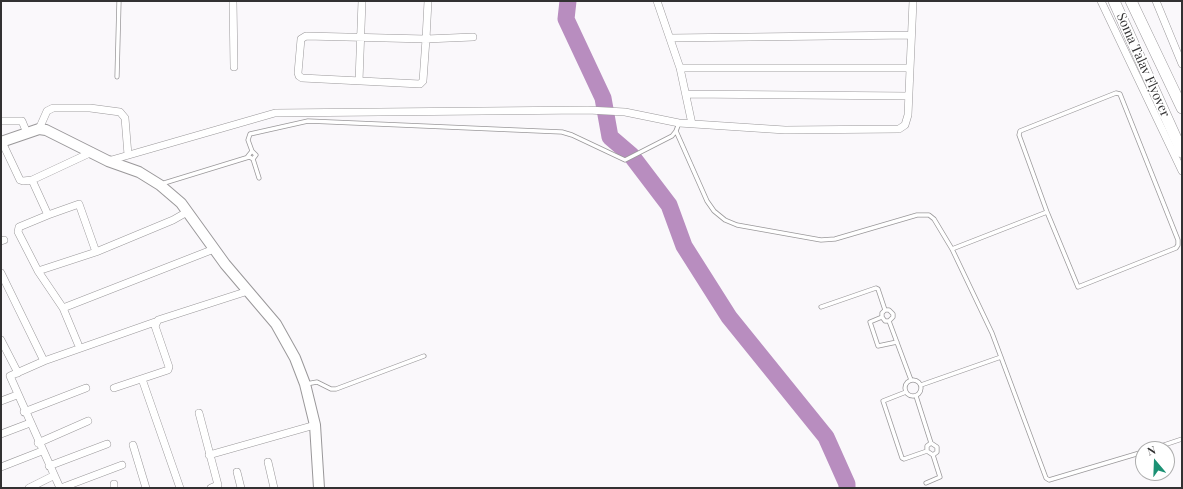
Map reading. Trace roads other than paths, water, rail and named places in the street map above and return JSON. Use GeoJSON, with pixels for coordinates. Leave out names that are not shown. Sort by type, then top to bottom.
{"type":"FeatureCollection","features":[{"type":"Feature","properties":{"kind":"main road","name":"Soma Talav Flyover"},"geometry":{"type":"LineString","coordinates":[[1114,1],[1182,152]]}},
{"type":"Feature","properties":{"kind":"main road","name":"Soma Talav Flyover"},"geometry":{"type":"LineString","coordinates":[[1131,1],[1182,108]]}},
{"type":"Feature","properties":{"kind":"street"},"geometry":{"type":"LineString","coordinates":[[233,1],[234,67]]}},
{"type":"Feature","properties":{"kind":"street"},"geometry":{"type":"LineString","coordinates":[[359,81],[362,1]]}},
{"type":"Feature","properties":{"kind":"street"},"geometry":{"type":"LineString","coordinates":[[428,1],[426,39],[423,81],[420,84],[302,78],[298,73],[303,36],[361,36],[426,39],[473,37]]}},
{"type":"Feature","properties":{"kind":"street"},"geometry":{"type":"LineString","coordinates":[[657,1],[680,68],[692,124]]}},
{"type":"Feature","properties":{"kind":"street"},"geometry":{"type":"LineString","coordinates":[[108,161],[275,113],[588,110],[625,112],[679,123],[785,130],[899,129],[905,125],[908,115],[913,1]]}},
{"type":"Feature","properties":{"kind":"street"},"geometry":{"type":"LineString","coordinates":[[1100,1],[1182,171]]}},
{"type":"Feature","properties":{"kind":"street"},"geometry":{"type":"LineString","coordinates":[[1156,1],[1182,64]]}},
{"type":"Feature","properties":{"kind":"street"},"geometry":{"type":"LineString","coordinates":[[670,38],[911,35]]}},
{"type":"Feature","properties":{"kind":"street"},"geometry":{"type":"LineString","coordinates":[[680,68],[910,68]]}},
{"type":"Feature","properties":{"kind":"street"},"geometry":{"type":"LineString","coordinates":[[686,94],[908,96]]}},
{"type":"Feature","properties":{"kind":"street"},"geometry":{"type":"LineString","coordinates":[[39,129],[47,111],[53,108],[90,108],[120,112],[125,118],[128,155]]}},
{"type":"Feature","properties":{"kind":"street"},"geometry":{"type":"LineString","coordinates":[[1,121],[22,121],[27,133]]}},
{"type":"Feature","properties":{"kind":"street"},"geometry":{"type":"LineString","coordinates":[[92,152],[32,180],[20,180],[2,142],[39,129],[52,133],[92,152],[108,161],[139,172],[160,185],[187,212],[214,250],[276,324],[295,358],[305,384],[315,425],[319,488]]}},
{"type":"Feature","properties":{"kind":"street"},"geometry":{"type":"LineString","coordinates":[[32,180],[48,215]]}},
{"type":"Feature","properties":{"kind":"street"},"geometry":{"type":"LineString","coordinates":[[78,344],[63,308],[38,271],[17,229],[48,215],[79,204],[96,252]]}},
{"type":"Feature","properties":{"kind":"street"},"geometry":{"type":"LineString","coordinates":[[38,271],[96,252],[173,220],[187,212]]}},
{"type":"Feature","properties":{"kind":"street"},"geometry":{"type":"LineString","coordinates":[[63,308],[214,250]]}},
{"type":"Feature","properties":{"kind":"street"},"geometry":{"type":"LineString","coordinates":[[1,273],[44,361]]}},
{"type":"Feature","properties":{"kind":"street"},"geometry":{"type":"LineString","coordinates":[[1,376],[10,376],[44,361],[248,291]]}},
{"type":"Feature","properties":{"kind":"street"},"geometry":{"type":"LineString","coordinates":[[114,388],[142,379],[168,368],[155,322]]}},
{"type":"Feature","properties":{"kind":"street"},"geometry":{"type":"LineString","coordinates":[[1,340],[18,373]]}},
{"type":"Feature","properties":{"kind":"street"},"geometry":{"type":"LineString","coordinates":[[10,376],[24,412],[60,488],[122,465]]}},
{"type":"Feature","properties":{"kind":"street"},"geometry":{"type":"LineString","coordinates":[[142,379],[180,488]]}},
{"type":"Feature","properties":{"kind":"street"},"geometry":{"type":"LineString","coordinates":[[24,412],[86,388]]}},
{"type":"Feature","properties":{"kind":"street"},"geometry":{"type":"LineString","coordinates":[[1,401],[17,395]]}},
{"type":"Feature","properties":{"kind":"street"},"geometry":{"type":"LineString","coordinates":[[199,413],[218,485],[211,488]]}},
{"type":"Feature","properties":{"kind":"street"},"geometry":{"type":"LineString","coordinates":[[38,443],[88,422]]}},
{"type":"Feature","properties":{"kind":"street"},"geometry":{"type":"LineString","coordinates":[[1,434],[30,423]]}},
{"type":"Feature","properties":{"kind":"street"},"geometry":{"type":"LineString","coordinates":[[209,455],[315,425]]}},
{"type":"Feature","properties":{"kind":"street"},"geometry":{"type":"LineString","coordinates":[[49,466],[107,444]]}},
{"type":"Feature","properties":{"kind":"street"},"geometry":{"type":"LineString","coordinates":[[133,446],[146,488]]}},
{"type":"Feature","properties":{"kind":"street"},"geometry":{"type":"LineString","coordinates":[[1,467],[42,451]]}},
{"type":"Feature","properties":{"kind":"street"},"geometry":{"type":"LineString","coordinates":[[268,462],[274,488]]}},
{"type":"Feature","properties":{"kind":"street"},"geometry":{"type":"LineString","coordinates":[[237,472],[241,488]]}},
{"type":"Feature","properties":{"kind":"street"},"geometry":{"type":"LineString","coordinates":[[29,488],[53,476]]}},
{"type":"Feature","properties":{"kind":"lane"},"geometry":{"type":"LineString","coordinates":[[117,77],[119,1]]}},
{"type":"Feature","properties":{"kind":"lane"},"geometry":{"type":"LineString","coordinates":[[1116,93],[1120,94],[1178,240],[1178,245],[1176,248],[1078,287],[1047,212],[1019,133],[1116,93]]}},
{"type":"Feature","properties":{"kind":"lane"},"geometry":{"type":"LineString","coordinates":[[160,185],[251,158],[256,154],[252,152],[248,138],[250,134],[308,121],[338,121],[568,133],[621,160],[627,159],[663,142],[676,131],[679,123]]}},
{"type":"Feature","properties":{"kind":"lane"},"geometry":{"type":"LineString","coordinates":[[676,131],[706,201],[714,211],[725,220],[737,225],[821,240],[835,239],[917,215],[923,215],[934,219],[952,249],[992,333],[1046,478],[1049,480],[1135,454]]}},
{"type":"Feature","properties":{"kind":"lane"},"geometry":{"type":"LineString","coordinates":[[252,152],[249,154],[260,178]]}},
{"type":"Feature","properties":{"kind":"lane"},"geometry":{"type":"LineString","coordinates":[[952,249],[1047,212]]}},
{"type":"Feature","properties":{"kind":"lane"},"geometry":{"type":"LineString","coordinates":[[821,307],[876,288],[878,289],[885,310]]}},
{"type":"Feature","properties":{"kind":"lane"},"geometry":{"type":"LineString","coordinates":[[885,310],[882,313],[882,317],[870,323],[878,346],[897,342]]}},
{"type":"Feature","properties":{"kind":"lane"},"geometry":{"type":"LineString","coordinates":[[885,310],[889,310],[893,314],[893,317],[889,321]]}},
{"type":"Feature","properties":{"kind":"lane"},"geometry":{"type":"LineString","coordinates":[[882,317],[884,321],[889,321]]}},
{"type":"Feature","properties":{"kind":"lane"},"geometry":{"type":"LineString","coordinates":[[889,321],[911,380]]}},
{"type":"Feature","properties":{"kind":"lane"},"geometry":{"type":"LineString","coordinates":[[305,384],[317,382],[331,389],[336,389],[424,356]]}},
{"type":"Feature","properties":{"kind":"lane"},"geometry":{"type":"LineString","coordinates":[[921,385],[1001,357]]}},
{"type":"Feature","properties":{"kind":"lane"},"geometry":{"type":"LineString","coordinates":[[911,380],[918,381],[921,385]]}},
{"type":"Feature","properties":{"kind":"lane"},"geometry":{"type":"LineString","coordinates":[[911,380],[906,385],[906,392],[911,397],[920,394],[921,385]]}},
{"type":"Feature","properties":{"kind":"lane"},"geometry":{"type":"LineString","coordinates":[[906,392],[884,399],[883,402],[902,458],[904,459],[927,451]]}},
{"type":"Feature","properties":{"kind":"lane"},"geometry":{"type":"LineString","coordinates":[[916,396],[931,443],[937,447],[937,452],[933,455]]}},
{"type":"Feature","properties":{"kind":"lane"},"geometry":{"type":"LineString","coordinates":[[927,451],[927,446],[931,443]]}},
{"type":"Feature","properties":{"kind":"lane"},"geometry":{"type":"LineString","coordinates":[[926,483],[940,477],[933,455],[927,451]]}},
{"type":"Feature","properties":{"kind":"waterway"},"geometry":{"type":"LineString","coordinates":[[568,1],[566,19],[603,98],[610,137],[631,155],[669,205],[684,246],[729,317],[826,437],[847,484],[847,488]]}}]}
